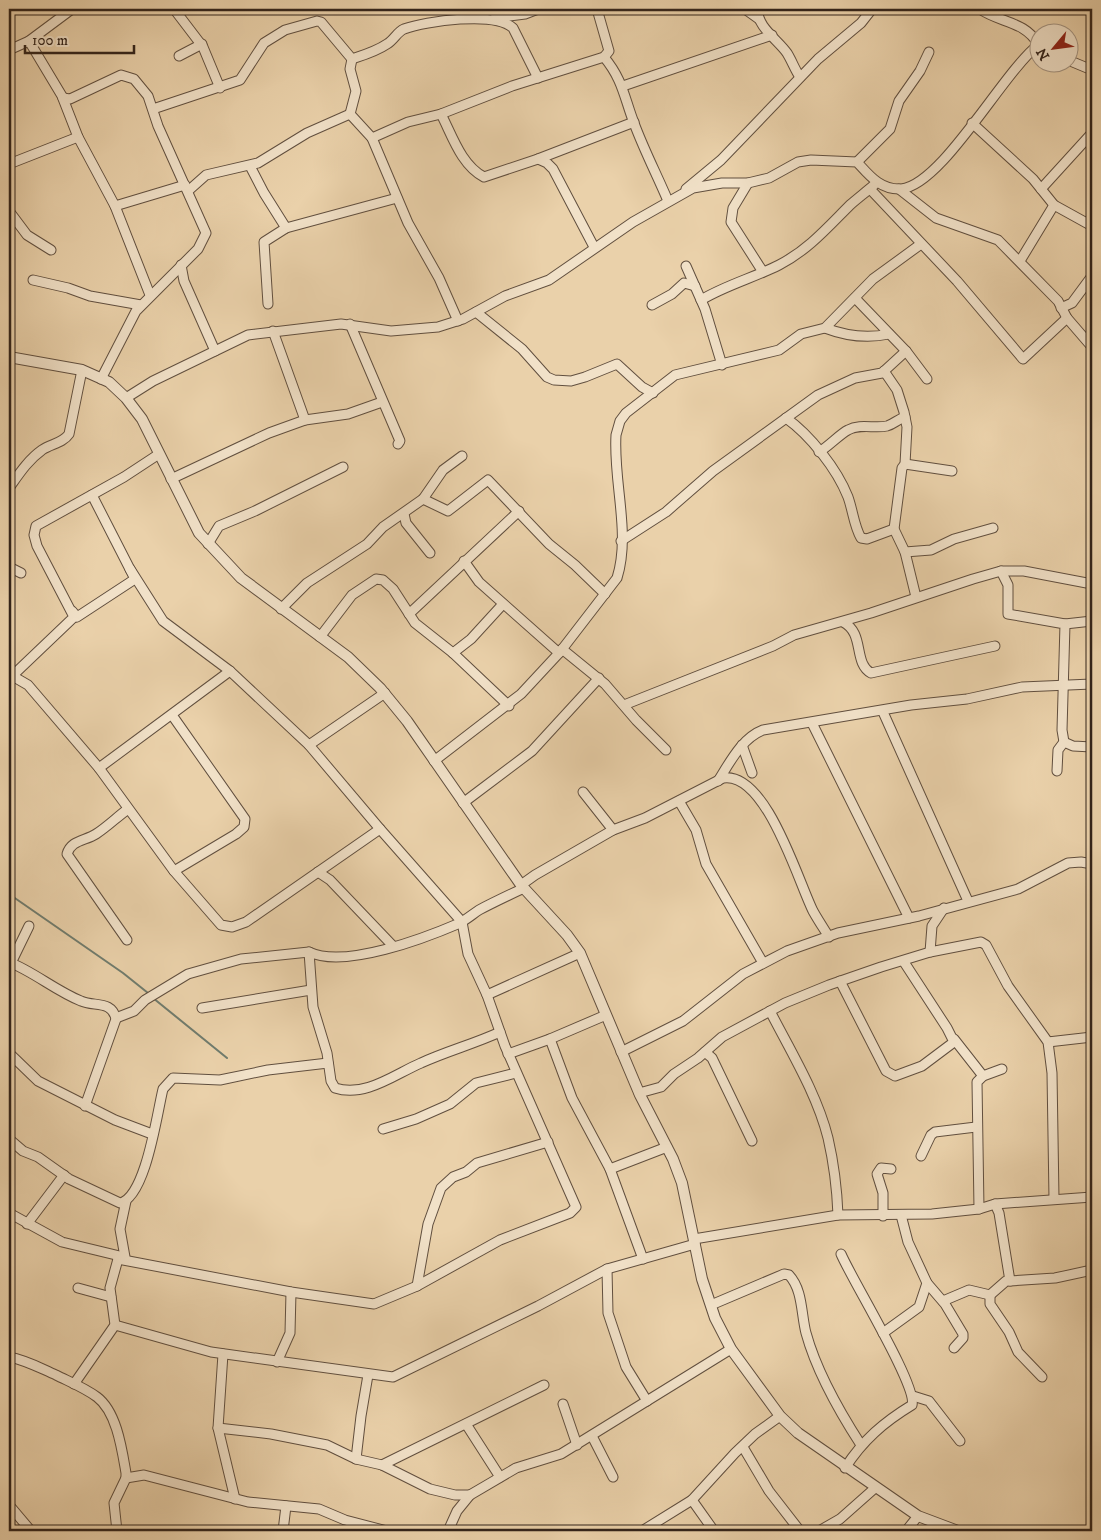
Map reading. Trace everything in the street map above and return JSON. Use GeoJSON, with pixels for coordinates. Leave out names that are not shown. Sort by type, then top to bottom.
{"type":"FeatureCollection","features":[{"type":"Feature","properties":{"kind":"street"},"geometry":{"type":"LineString","coordinates":[[9,48],[29,41],[72,9]]}},
{"type":"Feature","properties":{"kind":"street"},"geometry":{"type":"LineString","coordinates":[[174,9],[202,44],[220,88]]}},
{"type":"Feature","properties":{"kind":"street"},"geometry":{"type":"LineString","coordinates":[[352,59],[383,47],[402,30],[412,27],[440,22],[490,19],[525,14],[538,9]]}},
{"type":"Feature","properties":{"kind":"street"},"geometry":{"type":"LineString","coordinates":[[372,138],[408,122],[441,114],[538,78],[604,57],[609,51],[600,9]]}},
{"type":"Feature","properties":{"kind":"street"},"geometry":{"type":"LineString","coordinates":[[745,9],[759,19],[789,55],[792,65],[800,78]]}},
{"type":"Feature","properties":{"kind":"street"},"geometry":{"type":"LineString","coordinates":[[758,9],[759,19]]}},
{"type":"Feature","properties":{"kind":"street"},"geometry":{"type":"LineString","coordinates":[[126,398],[153,381],[248,335],[350,324],[391,331],[438,326],[458,321],[506,296],[549,280],[632,222],[682,193],[721,160],[818,59],[861,23],[872,9]]}},
{"type":"Feature","properties":{"kind":"street"},"geometry":{"type":"LineString","coordinates":[[980,9],[1028,31]]}},
{"type":"Feature","properties":{"kind":"street"},"geometry":{"type":"LineString","coordinates":[[490,19],[513,28],[538,78]]}},
{"type":"Feature","properties":{"kind":"street"},"geometry":{"type":"LineString","coordinates":[[153,109],[240,80],[264,43],[285,30],[317,21],[321,22],[352,59]]}},
{"type":"Feature","properties":{"kind":"street"},"geometry":{"type":"LineString","coordinates":[[623,86],[772,34]]}},
{"type":"Feature","properties":{"kind":"street"},"geometry":{"type":"LineString","coordinates":[[29,41],[67,101],[78,137],[115,206],[150,295]]}},
{"type":"Feature","properties":{"kind":"street"},"geometry":{"type":"LineString","coordinates":[[179,56],[202,44]]}},
{"type":"Feature","properties":{"kind":"street"},"geometry":{"type":"LineString","coordinates":[[682,193],[693,188],[722,183],[748,183],[768,178],[798,162],[811,160],[858,162],[890,129],[899,100],[920,71],[929,52]]}},
{"type":"Feature","properties":{"kind":"street"},"geometry":{"type":"LineString","coordinates":[[873,186],[899,189],[920,182],[937,168],[1028,53]]}},
{"type":"Feature","properties":{"kind":"street"},"geometry":{"type":"LineString","coordinates":[[604,57],[616,71],[623,86],[634,122],[668,202]]}},
{"type":"Feature","properties":{"kind":"street"},"geometry":{"type":"LineString","coordinates":[[350,114],[356,90],[350,70],[352,59]]}},
{"type":"Feature","properties":{"kind":"street"},"geometry":{"type":"LineString","coordinates":[[1078,64],[1092,70]]}},
{"type":"Feature","properties":{"kind":"street"},"geometry":{"type":"LineString","coordinates":[[67,101],[121,75],[134,79],[144,90],[153,109],[206,232],[198,248],[141,305],[101,379]]}},
{"type":"Feature","properties":{"kind":"street"},"geometry":{"type":"LineString","coordinates":[[350,114],[372,138],[397,198],[458,321]]}},
{"type":"Feature","properties":{"kind":"street"},"geometry":{"type":"LineString","coordinates":[[115,206],[186,188],[211,173],[250,166],[307,133],[350,114]]}},
{"type":"Feature","properties":{"kind":"street"},"geometry":{"type":"LineString","coordinates":[[441,114],[463,157],[475,172],[484,177],[538,159],[634,122]]}},
{"type":"Feature","properties":{"kind":"street"},"geometry":{"type":"LineString","coordinates":[[972,123],[1041,189],[1054,205],[1092,226]]}},
{"type":"Feature","properties":{"kind":"street"},"geometry":{"type":"LineString","coordinates":[[1041,189],[1092,133]]}},
{"type":"Feature","properties":{"kind":"street"},"geometry":{"type":"LineString","coordinates":[[9,164],[78,137]]}},
{"type":"Feature","properties":{"kind":"street"},"geometry":{"type":"LineString","coordinates":[[538,159],[554,169],[594,247]]}},
{"type":"Feature","properties":{"kind":"street"},"geometry":{"type":"LineString","coordinates":[[858,162],[873,186],[921,244],[957,281],[1023,359],[1067,318]]}},
{"type":"Feature","properties":{"kind":"street"},"geometry":{"type":"LineString","coordinates":[[250,166],[286,228]]}},
{"type":"Feature","properties":{"kind":"street"},"geometry":{"type":"LineString","coordinates":[[748,183],[733,208],[732,222],[763,272]]}},
{"type":"Feature","properties":{"kind":"street"},"geometry":{"type":"LineString","coordinates":[[701,300],[719,289],[763,272],[795,255],[815,241],[873,186]]}},
{"type":"Feature","properties":{"kind":"street"},"geometry":{"type":"LineString","coordinates":[[899,189],[936,218],[998,240],[1058,301],[1067,318],[1092,348]]}},
{"type":"Feature","properties":{"kind":"street"},"geometry":{"type":"LineString","coordinates":[[268,304],[264,242],[286,228],[397,198]]}},
{"type":"Feature","properties":{"kind":"street"},"geometry":{"type":"LineString","coordinates":[[1020,261],[1054,205]]}},
{"type":"Feature","properties":{"kind":"street"},"geometry":{"type":"LineString","coordinates":[[9,210],[27,235],[52,250]]}},
{"type":"Feature","properties":{"kind":"street"},"geometry":{"type":"LineString","coordinates":[[434,762],[509,706],[561,651],[617,578],[620,568],[621,541],[616,435],[620,421],[626,413],[676,375],[779,350],[801,334],[825,328],[873,279],[921,244]]}},
{"type":"Feature","properties":{"kind":"street"},"geometry":{"type":"LineString","coordinates":[[181,265],[184,281],[215,351]]}},
{"type":"Feature","properties":{"kind":"street"},"geometry":{"type":"LineString","coordinates":[[686,266],[701,300],[722,365]]}},
{"type":"Feature","properties":{"kind":"street"},"geometry":{"type":"LineString","coordinates":[[170,276],[184,281]]}},
{"type":"Feature","properties":{"kind":"street"},"geometry":{"type":"LineString","coordinates":[[1061,308],[1072,303],[1092,276]]}},
{"type":"Feature","properties":{"kind":"street"},"geometry":{"type":"LineString","coordinates":[[33,280],[68,288],[90,296],[141,305]]}},
{"type":"Feature","properties":{"kind":"street"},"geometry":{"type":"LineString","coordinates":[[652,305],[672,294],[680,285],[692,283]]}},
{"type":"Feature","properties":{"kind":"street"},"geometry":{"type":"LineString","coordinates":[[855,298],[906,351],[927,379]]}},
{"type":"Feature","properties":{"kind":"street"},"geometry":{"type":"LineString","coordinates":[[476,312],[522,349],[547,377],[554,380],[571,381],[617,364],[642,387],[653,393]]}},
{"type":"Feature","properties":{"kind":"street"},"geometry":{"type":"LineString","coordinates":[[350,324],[382,402],[398,433],[400,441],[398,444]]}},
{"type":"Feature","properties":{"kind":"street"},"geometry":{"type":"LineString","coordinates":[[825,328],[840,334],[871,338],[889,334]]}},
{"type":"Feature","properties":{"kind":"street"},"geometry":{"type":"LineString","coordinates":[[273,331],[305,420]]}},
{"type":"Feature","properties":{"kind":"street"},"geometry":{"type":"LineString","coordinates":[[621,541],[666,512],[713,471],[818,395],[855,378],[874,376],[884,371],[906,351]]}},
{"type":"Feature","properties":{"kind":"street"},"geometry":{"type":"LineString","coordinates":[[9,358],[82,370],[109,382],[126,398],[142,419],[199,533],[208,544],[241,578],[348,657],[385,693],[523,887],[567,935],[580,953],[621,1052],[667,1147],[682,1183],[702,1279],[711,1305],[732,1349],[780,1416],[798,1433],[845,1468],[918,1516],[958,1531]]}},
{"type":"Feature","properties":{"kind":"street"},"geometry":{"type":"LineString","coordinates":[[9,488],[23,467],[37,454],[65,440],[69,434],[82,370]]}},
{"type":"Feature","properties":{"kind":"street"},"geometry":{"type":"LineString","coordinates":[[884,371],[897,390],[907,427],[905,464],[902,468],[894,529],[905,552],[916,597]]}},
{"type":"Feature","properties":{"kind":"street"},"geometry":{"type":"LineString","coordinates":[[171,479],[269,432],[305,420],[348,414],[382,402]]}},
{"type":"Feature","properties":{"kind":"street"},"geometry":{"type":"LineString","coordinates":[[819,452],[849,429],[865,425],[886,426],[897,419],[905,417]]}},
{"type":"Feature","properties":{"kind":"street"},"geometry":{"type":"LineString","coordinates":[[786,418],[806,434],[848,496],[861,538],[867,539],[894,529]]}},
{"type":"Feature","properties":{"kind":"street"},"geometry":{"type":"LineString","coordinates":[[159,454],[92,495],[36,526],[34,530],[37,546],[74,617],[10,676],[28,685],[99,768],[174,871],[221,925],[232,926],[246,922],[380,830]]}},
{"type":"Feature","properties":{"kind":"street"},"geometry":{"type":"LineString","coordinates":[[282,609],[307,583],[367,544],[383,527],[402,518],[423,499],[443,470],[462,456]]}},
{"type":"Feature","properties":{"kind":"street"},"geometry":{"type":"LineString","coordinates":[[905,464],[952,471]]}},
{"type":"Feature","properties":{"kind":"street"},"geometry":{"type":"LineString","coordinates":[[208,544],[218,526],[255,511],[343,467]]}},
{"type":"Feature","properties":{"kind":"street"},"geometry":{"type":"LineString","coordinates":[[423,499],[448,511],[488,480],[549,544],[575,565],[605,594]]}},
{"type":"Feature","properties":{"kind":"street"},"geometry":{"type":"LineString","coordinates":[[65,601],[77,617],[135,578],[92,495]]}},
{"type":"Feature","properties":{"kind":"street"},"geometry":{"type":"LineString","coordinates":[[409,614],[519,511]]}},
{"type":"Feature","properties":{"kind":"street"},"geometry":{"type":"LineString","coordinates":[[402,518],[430,553]]}},
{"type":"Feature","properties":{"kind":"street"},"geometry":{"type":"LineString","coordinates":[[905,552],[931,550],[954,539],[993,528]]}},
{"type":"Feature","properties":{"kind":"street"},"geometry":{"type":"LineString","coordinates":[[464,561],[479,582],[503,604],[561,651],[599,678],[666,750]]}},
{"type":"Feature","properties":{"kind":"street"},"geometry":{"type":"LineString","coordinates":[[9,567],[21,573]]}},
{"type":"Feature","properties":{"kind":"street"},"geometry":{"type":"LineString","coordinates":[[9,1213],[62,1242],[121,1258],[291,1292],[374,1304],[417,1286],[500,1240],[570,1213],[576,1207],[516,1073],[487,996],[468,954],[462,922],[380,830],[309,745],[230,671],[163,621],[130,569]]}},
{"type":"Feature","properties":{"kind":"street"},"geometry":{"type":"LineString","coordinates":[[1001,571],[1008,585],[1008,614],[1065,624],[1092,621]]}},
{"type":"Feature","properties":{"kind":"street"},"geometry":{"type":"LineString","coordinates":[[624,705],[773,646],[794,635],[843,622],[1001,571],[1024,571],[1092,584]]}},
{"type":"Feature","properties":{"kind":"street"},"geometry":{"type":"LineString","coordinates":[[320,637],[352,595],[376,579],[388,584],[416,623],[452,653],[509,706]]}},
{"type":"Feature","properties":{"kind":"street"},"geometry":{"type":"LineString","coordinates":[[452,653],[471,639],[503,604]]}},
{"type":"Feature","properties":{"kind":"street"},"geometry":{"type":"LineString","coordinates":[[843,622],[851,626],[855,633],[863,665],[865,670],[871,674],[995,646]]}},
{"type":"Feature","properties":{"kind":"street"},"geometry":{"type":"LineString","coordinates":[[1057,771],[1058,750],[1064,742],[1062,730],[1062,685],[1065,624]]}},
{"type":"Feature","properties":{"kind":"street"},"geometry":{"type":"LineString","coordinates":[[99,768],[230,671]]}},
{"type":"Feature","properties":{"kind":"street"},"geometry":{"type":"LineString","coordinates":[[463,803],[532,751],[599,678]]}},
{"type":"Feature","properties":{"kind":"street"},"geometry":{"type":"LineString","coordinates":[[717,781],[742,745],[754,734],[763,730],[883,712],[911,705],[992,694],[1022,687],[1092,684]]}},
{"type":"Feature","properties":{"kind":"street"},"geometry":{"type":"LineString","coordinates":[[309,745],[385,693]]}},
{"type":"Feature","properties":{"kind":"street"},"geometry":{"type":"LineString","coordinates":[[883,712],[968,901]]}},
{"type":"Feature","properties":{"kind":"street"},"geometry":{"type":"LineString","coordinates":[[172,715],[245,819],[244,827],[236,834],[174,871]]}},
{"type":"Feature","properties":{"kind":"street"},"geometry":{"type":"LineString","coordinates":[[812,723],[909,918]]}},
{"type":"Feature","properties":{"kind":"street"},"geometry":{"type":"LineString","coordinates":[[1064,742],[1073,746],[1092,747]]}},
{"type":"Feature","properties":{"kind":"street"},"geometry":{"type":"LineString","coordinates":[[742,745],[752,773]]}},
{"type":"Feature","properties":{"kind":"street"},"geometry":{"type":"LineString","coordinates":[[85,1106],[116,1018],[134,1011],[145,1000],[188,974],[241,959],[309,952],[318,956],[348,956],[393,946],[462,922],[479,910],[523,887],[535,874],[613,830],[645,818],[730,776],[737,779],[754,793],[766,809],[780,833],[813,911],[829,937]]}},
{"type":"Feature","properties":{"kind":"street"},"geometry":{"type":"LineString","coordinates":[[582,792],[613,830]]}},
{"type":"Feature","properties":{"kind":"street"},"geometry":{"type":"LineString","coordinates":[[679,801],[696,830],[706,864],[763,963]]}},
{"type":"Feature","properties":{"kind":"street"},"geometry":{"type":"LineString","coordinates":[[127,940],[68,854],[69,849],[76,842],[95,834],[128,809]]}},
{"type":"Feature","properties":{"kind":"street"},"geometry":{"type":"LineString","coordinates":[[621,1052],[682,1021],[710,998],[763,963],[787,951],[829,937],[1018,889],[1068,863],[1081,862],[1092,864]]}},
{"type":"Feature","properties":{"kind":"street"},"geometry":{"type":"LineString","coordinates":[[318,872],[330,880],[393,946]]}},
{"type":"Feature","properties":{"kind":"street"},"geometry":{"type":"LineString","coordinates":[[930,952],[932,926],[944,908]]}},
{"type":"Feature","properties":{"kind":"street"},"geometry":{"type":"LineString","coordinates":[[921,915],[932,926]]}},
{"type":"Feature","properties":{"kind":"street"},"geometry":{"type":"LineString","coordinates":[[29,926],[10,963],[83,1002],[101,1004],[108,1007],[116,1018]]}},
{"type":"Feature","properties":{"kind":"street"},"geometry":{"type":"LineString","coordinates":[[639,1092],[661,1087],[674,1074],[734,1029],[785,1003],[881,967],[904,962],[930,952],[981,942],[986,945],[1008,986],[1048,1042],[1051,1058],[1054,1200]]}},
{"type":"Feature","properties":{"kind":"street"},"geometry":{"type":"LineString","coordinates":[[309,952],[311,990],[316,1021],[331,1081],[335,1088],[350,1091],[374,1086],[421,1062],[500,1032]]}},
{"type":"Feature","properties":{"kind":"street"},"geometry":{"type":"LineString","coordinates":[[487,996],[580,953]]}},
{"type":"Feature","properties":{"kind":"street"},"geometry":{"type":"LineString","coordinates":[[904,962],[954,1039],[983,1076]]}},
{"type":"Feature","properties":{"kind":"street"},"geometry":{"type":"LineString","coordinates":[[840,981],[872,1045],[890,1074],[895,1076],[922,1066],[951,1046],[954,1039]]}},
{"type":"Feature","properties":{"kind":"street"},"geometry":{"type":"LineString","coordinates":[[202,1008],[311,990]]}},
{"type":"Feature","properties":{"kind":"street"},"geometry":{"type":"LineString","coordinates":[[770,1012],[809,1090],[828,1137],[836,1178],[838,1215]]}},
{"type":"Feature","properties":{"kind":"street"},"geometry":{"type":"LineString","coordinates":[[508,1054],[606,1016]]}},
{"type":"Feature","properties":{"kind":"street"},"geometry":{"type":"LineString","coordinates":[[1048,1042],[1092,1037]]}},
{"type":"Feature","properties":{"kind":"street"},"geometry":{"type":"LineString","coordinates":[[550,1039],[572,1098],[610,1169],[643,1259]]}},
{"type":"Feature","properties":{"kind":"street"},"geometry":{"type":"LineString","coordinates":[[705,1052],[712,1058],[752,1142]]}},
{"type":"Feature","properties":{"kind":"street"},"geometry":{"type":"LineString","coordinates":[[9,1053],[38,1081],[85,1106],[152,1134]]}},
{"type":"Feature","properties":{"kind":"street"},"geometry":{"type":"LineString","coordinates":[[9,1139],[23,1151],[38,1157],[64,1176],[120,1203],[132,1197],[142,1178],[163,1089],[173,1078],[220,1080],[268,1070],[328,1063]]}},
{"type":"Feature","properties":{"kind":"street"},"geometry":{"type":"LineString","coordinates":[[979,1209],[976,1127],[977,1082],[983,1076],[1002,1069]]}},
{"type":"Feature","properties":{"kind":"street"},"geometry":{"type":"LineString","coordinates":[[383,1128],[416,1119],[450,1104],[476,1083],[516,1073]]}},
{"type":"Feature","properties":{"kind":"street"},"geometry":{"type":"LineString","coordinates":[[921,1156],[931,1135],[935,1132],[976,1127]]}},
{"type":"Feature","properties":{"kind":"street"},"geometry":{"type":"LineString","coordinates":[[417,1286],[428,1224],[441,1188],[453,1177],[466,1172],[477,1164],[548,1142]]}},
{"type":"Feature","properties":{"kind":"street"},"geometry":{"type":"LineString","coordinates":[[610,1169],[667,1147]]}},
{"type":"Feature","properties":{"kind":"street"},"geometry":{"type":"LineString","coordinates":[[883,1216],[883,1193],[877,1174],[881,1168],[891,1170]]}},
{"type":"Feature","properties":{"kind":"street"},"geometry":{"type":"LineString","coordinates":[[28,1224],[64,1176]]}},
{"type":"Feature","properties":{"kind":"street"},"geometry":{"type":"LineString","coordinates":[[114,1325],[223,1354],[392,1377],[538,1306],[607,1269],[694,1242],[838,1215],[901,1215],[979,1209],[995,1204],[1092,1197]]}},
{"type":"Feature","properties":{"kind":"street"},"geometry":{"type":"LineString","coordinates":[[74,1384],[114,1325],[110,1288],[121,1258],[120,1229],[126,1201]]}},
{"type":"Feature","properties":{"kind":"street"},"geometry":{"type":"LineString","coordinates":[[995,1204],[999,1213],[1010,1281]]}},
{"type":"Feature","properties":{"kind":"street"},"geometry":{"type":"LineString","coordinates":[[901,1215],[908,1242],[928,1283],[963,1334],[963,1338],[954,1348]]}},
{"type":"Feature","properties":{"kind":"street"},"geometry":{"type":"LineString","coordinates":[[841,1254],[905,1375],[913,1396],[912,1405],[880,1427],[861,1445],[845,1468]]}},
{"type":"Feature","properties":{"kind":"street"},"geometry":{"type":"LineString","coordinates":[[607,1269],[608,1313],[626,1367],[647,1402]]}},
{"type":"Feature","properties":{"kind":"street"},"geometry":{"type":"LineString","coordinates":[[1042,1377],[1018,1352],[1010,1332],[990,1304],[990,1295],[1006,1281],[1055,1278],[1092,1270]]}},
{"type":"Feature","properties":{"kind":"street"},"geometry":{"type":"LineString","coordinates":[[711,1305],[758,1284],[789,1275],[796,1283],[806,1334],[823,1378],[861,1445]]}},
{"type":"Feature","properties":{"kind":"street"},"geometry":{"type":"LineString","coordinates":[[883,1333],[919,1307],[928,1283]]}},
{"type":"Feature","properties":{"kind":"street"},"geometry":{"type":"LineString","coordinates":[[78,1288],[111,1297]]}},
{"type":"Feature","properties":{"kind":"street"},"geometry":{"type":"LineString","coordinates":[[924,1294],[940,1298],[969,1290],[990,1295]]}},
{"type":"Feature","properties":{"kind":"street"},"geometry":{"type":"LineString","coordinates":[[277,1362],[290,1332],[291,1292]]}},
{"type":"Feature","properties":{"kind":"street"},"geometry":{"type":"LineString","coordinates":[[448,1531],[457,1511],[470,1495],[516,1468],[561,1454],[732,1349]]}},
{"type":"Feature","properties":{"kind":"street"},"geometry":{"type":"LineString","coordinates":[[223,1354],[218,1428],[235,1499]]}},
{"type":"Feature","properties":{"kind":"street"},"geometry":{"type":"LineString","coordinates":[[9,1357],[23,1360],[74,1384],[98,1398],[110,1413],[124,1460],[126,1478],[114,1503],[117,1531]]}},
{"type":"Feature","properties":{"kind":"street"},"geometry":{"type":"LineString","coordinates":[[356,1459],[360,1416],[368,1375]]}},
{"type":"Feature","properties":{"kind":"street"},"geometry":{"type":"LineString","coordinates":[[382,1465],[544,1384]]}},
{"type":"Feature","properties":{"kind":"street"},"geometry":{"type":"LineString","coordinates":[[913,1396],[929,1401],[960,1441]]}},
{"type":"Feature","properties":{"kind":"street"},"geometry":{"type":"LineString","coordinates":[[563,1404],[577,1445]]}},
{"type":"Feature","properties":{"kind":"street"},"geometry":{"type":"LineString","coordinates":[[642,1531],[692,1500],[755,1434],[780,1416]]}},
{"type":"Feature","properties":{"kind":"street"},"geometry":{"type":"LineString","coordinates":[[466,1424],[500,1477]]}},
{"type":"Feature","properties":{"kind":"street"},"geometry":{"type":"LineString","coordinates":[[218,1428],[271,1434],[326,1445],[356,1459],[382,1465],[430,1489],[455,1495],[470,1495]]}},
{"type":"Feature","properties":{"kind":"street"},"geometry":{"type":"LineString","coordinates":[[592,1436],[613,1477]]}},
{"type":"Feature","properties":{"kind":"street"},"geometry":{"type":"LineString","coordinates":[[743,1447],[769,1491],[800,1531]]}},
{"type":"Feature","properties":{"kind":"street"},"geometry":{"type":"LineString","coordinates":[[126,1478],[144,1475],[235,1499],[319,1509],[356,1527],[387,1531]]}},
{"type":"Feature","properties":{"kind":"street"},"geometry":{"type":"LineString","coordinates":[[819,1531],[840,1519],[875,1488]]}},
{"type":"Feature","properties":{"kind":"street"},"geometry":{"type":"LineString","coordinates":[[692,1500],[714,1531]]}},
{"type":"Feature","properties":{"kind":"street"},"geometry":{"type":"LineString","coordinates":[[9,1505],[31,1531]]}},
{"type":"Feature","properties":{"kind":"street"},"geometry":{"type":"LineString","coordinates":[[283,1531],[286,1506]]}},
{"type":"Feature","properties":{"kind":"street"},"geometry":{"type":"LineString","coordinates":[[906,1531],[918,1516]]}},
{"type":"Feature","properties":{"kind":"waterway"},"geometry":{"type":"LineString","coordinates":[[9,894],[123,973],[148,993]]}},
{"type":"Feature","properties":{"kind":"waterway"},"geometry":{"type":"LineString","coordinates":[[153,998],[227,1058]]}}]}
